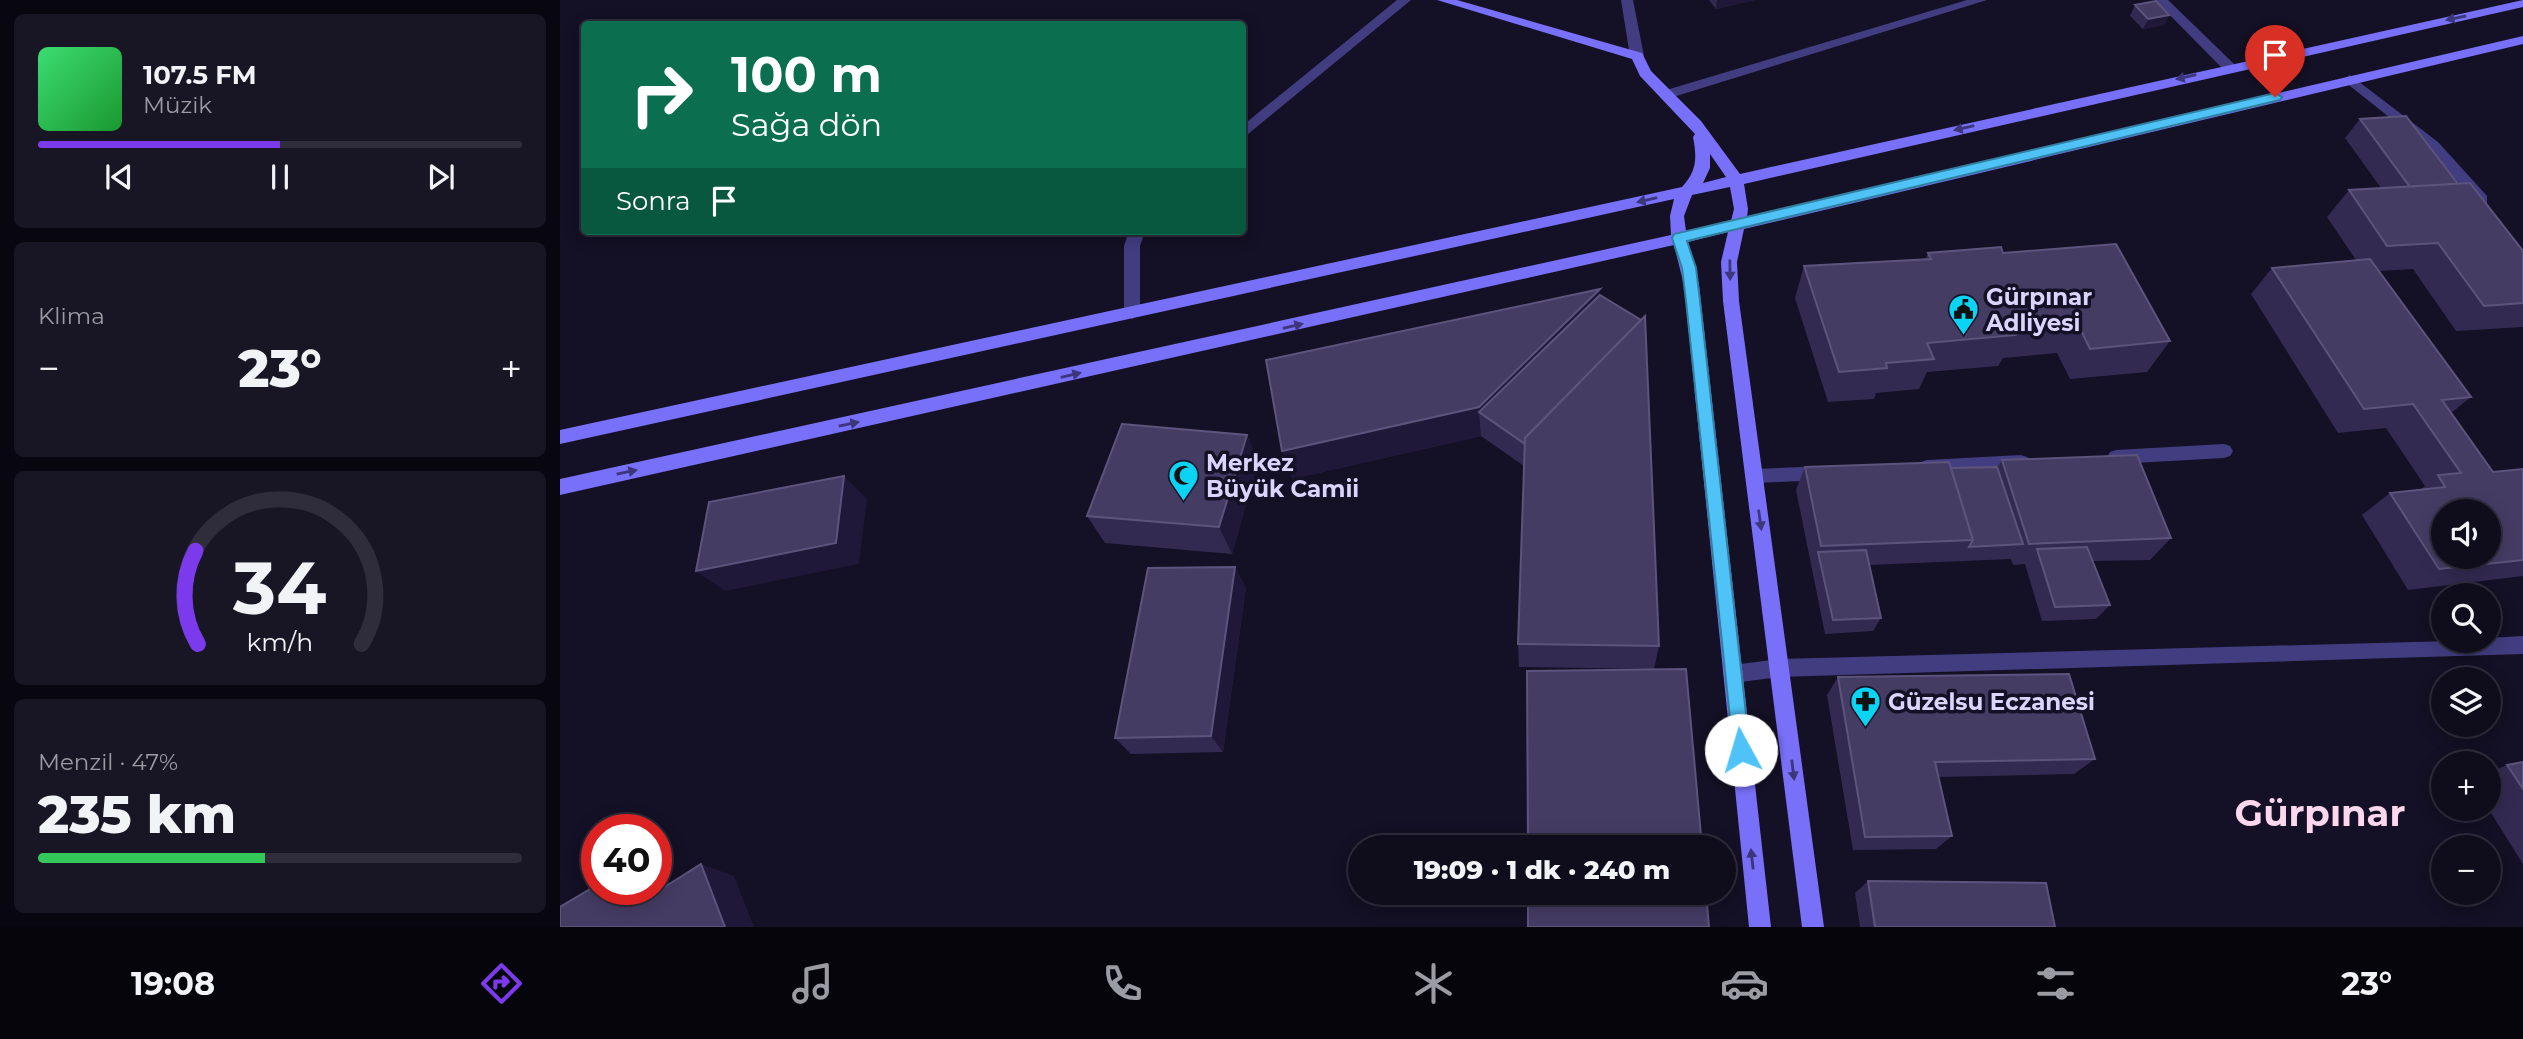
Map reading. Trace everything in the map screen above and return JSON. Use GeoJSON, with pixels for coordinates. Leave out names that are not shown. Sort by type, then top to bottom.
{"type":"FeatureCollection","features":[{"type":"Feature","properties":{"kind":"main road"},"geometry":{"type":"LineString","coordinates":[[1443,0],[1637,56],[1645,73],[1696,124],[1736,180],[1741,209],[1740,224],[1729,262],[1731,301],[1813,927]]}},
{"type":"Feature","properties":{"kind":"main road"},"geometry":{"type":"LineString","coordinates":[[560,437],[1687,191],[2523,3]]}},
{"type":"Feature","properties":{"kind":"main road"},"geometry":{"type":"LineString","coordinates":[[560,487],[1679,238],[2523,40]]}},
{"type":"Feature","properties":{"kind":"main road"},"geometry":{"type":"LineString","coordinates":[[1696,124],[1704,167],[1702,176],[1687,191],[1678,207],[1679,238],[1689,268],[1693,301],[1760,927]]}},
{"type":"Feature","properties":{"kind":"street"},"geometry":{"type":"LineString","coordinates":[[1246,131],[1405,0]]}},
{"type":"Feature","properties":{"kind":"street"},"geometry":{"type":"LineString","coordinates":[[1627,0],[1637,56]]}},
{"type":"Feature","properties":{"kind":"street"},"geometry":{"type":"LineString","coordinates":[[1668,94],[1982,0]]}},
{"type":"Feature","properties":{"kind":"street"},"geometry":{"type":"LineString","coordinates":[[2161,0],[2229,67]]}},
{"type":"Feature","properties":{"kind":"street"},"geometry":{"type":"LineString","coordinates":[[2350,79],[2433,145],[2493,215]]}},
{"type":"Feature","properties":{"kind":"street"},"geometry":{"type":"LineString","coordinates":[[1132,313],[1132,246],[1136,235]]}},
{"type":"Feature","properties":{"kind":"street"},"geometry":{"type":"LineString","coordinates":[[2099,458],[2224,451]]}},
{"type":"Feature","properties":{"kind":"street"},"geometry":{"type":"LineString","coordinates":[[1906,468],[2044,461]]}},
{"type":"Feature","properties":{"kind":"street"},"geometry":{"type":"LineString","coordinates":[[1754,477],[1851,471]]}},
{"type":"Feature","properties":{"kind":"street"},"geometry":{"type":"LineString","coordinates":[[1733,674],[1779,668],[2523,645]]}},
{"type":"Feature","properties":{"kind":"building"},"geometry":{"type":"Polygon","coordinates":[[[2156,1],[2169,15],[2148,19],[2135,5],[2156,1]]]}},
{"type":"Feature","properties":{"kind":"building"},"geometry":{"type":"Polygon","coordinates":[[[2406,116],[2458,184],[2410,187],[2360,119],[2406,116]]]}},
{"type":"Feature","properties":{"kind":"building"},"geometry":{"type":"Polygon","coordinates":[[[2470,183],[2523,251],[2523,303],[2484,306],[2438,243],[2387,246],[2349,190],[2470,183]]]}},
{"type":"Feature","properties":{"kind":"building"},"geometry":{"type":"Polygon","coordinates":[[[2116,244],[2170,341],[2090,349],[2077,322],[2013,328],[2016,335],[1927,343],[1934,359],[1886,363],[1887,368],[1839,372],[1804,266],[1931,259],[1928,253],[2001,247],[2003,253],[2116,244]]]}},
{"type":"Feature","properties":{"kind":"building"},"geometry":{"type":"Polygon","coordinates":[[[2370,259],[2471,397],[2442,400],[2493,472],[2523,469],[2523,560],[2501,562],[2501,499],[2431,499],[2431,557],[2390,493],[2445,487],[2438,475],[2461,473],[2413,404],[2364,409],[2272,268],[2370,259]]]}},
{"type":"Feature","properties":{"kind":"building"},"geometry":{"type":"Polygon","coordinates":[[[1600,289],[1479,407],[1282,451],[1266,360],[1600,289]]]}},
{"type":"Feature","properties":{"kind":"building"},"geometry":{"type":"Polygon","coordinates":[[[1600,295],[1641,320],[1525,438],[1525,444],[1479,412],[1600,295]]]}},
{"type":"Feature","properties":{"kind":"building"},"geometry":{"type":"Polygon","coordinates":[[[1645,316],[1659,646],[1518,644],[1525,438],[1645,316]]]}},
{"type":"Feature","properties":{"kind":"building"},"geometry":{"type":"Polygon","coordinates":[[[1122,424],[1247,435],[1219,527],[1087,516],[1122,424]]]}},
{"type":"Feature","properties":{"kind":"building"},"geometry":{"type":"Polygon","coordinates":[[[2137,455],[2171,538],[2029,544],[2002,460],[2137,455]]]}},
{"type":"Feature","properties":{"kind":"building"},"geometry":{"type":"Polygon","coordinates":[[[1949,462],[1973,540],[1821,546],[1805,467],[1949,462]]]}},
{"type":"Feature","properties":{"kind":"building"},"geometry":{"type":"Polygon","coordinates":[[[1997,467],[2023,544],[1969,547],[1973,540],[1951,468],[1997,467]]]}},
{"type":"Feature","properties":{"kind":"building"},"geometry":{"type":"Polygon","coordinates":[[[844,476],[836,543],[696,571],[709,502],[844,476]]]}},
{"type":"Feature","properties":{"kind":"building"},"geometry":{"type":"Polygon","coordinates":[[[2087,547],[2110,605],[2055,607],[2037,549],[2087,547]]]}},
{"type":"Feature","properties":{"kind":"building"},"geometry":{"type":"Polygon","coordinates":[[[1866,550],[1881,618],[1833,620],[1818,552],[1866,550]]]}},
{"type":"Feature","properties":{"kind":"building"},"geometry":{"type":"Polygon","coordinates":[[[1235,567],[1211,736],[1115,738],[1148,568],[1235,567]]]}},
{"type":"Feature","properties":{"kind":"building"},"geometry":{"type":"Polygon","coordinates":[[[1686,669],[1701,835],[1528,835],[1527,671],[1686,669]]]}},
{"type":"Feature","properties":{"kind":"building"},"geometry":{"type":"Polygon","coordinates":[[[2069,674],[2095,759],[1935,762],[1952,836],[1865,837],[1838,677],[2069,674]]]}},
{"type":"Feature","properties":{"kind":"building"},"geometry":{"type":"Polygon","coordinates":[[[2523,762],[2523,789],[2507,765],[2523,762]]]}},
{"type":"Feature","properties":{"kind":"building"},"geometry":{"type":"Polygon","coordinates":[[[701,864],[725,927],[560,927],[560,907],[581,895],[581,905],[672,905],[672,882],[701,864]]]}},
{"type":"Feature","properties":{"kind":"building"},"geometry":{"type":"Polygon","coordinates":[[[1868,881],[2046,883],[2055,927],[1875,927],[1868,881]]]}},
{"type":"Feature","properties":{"kind":"building"},"geometry":{"type":"Polygon","coordinates":[[[1528,905],[1707,905],[1709,927],[1528,927],[1528,905]]]}},
{"type":"Feature","properties":{"kind":"place","name":"Gürpınar Adliyesi"},"geometry":{"type":"Point","coordinates":[1963,337]}},
{"type":"Feature","properties":{"kind":"place","name":"Merkez Büyük Camii"},"geometry":{"type":"Point","coordinates":[1183,503]}},
{"type":"Feature","properties":{"kind":"place","name":"Güzelsu Eczanesi"},"geometry":{"type":"Point","coordinates":[1865,729]}},
{"type":"Feature","properties":{"kind":"district","name":"Gürpınar"},"geometry":{"type":"Point","coordinates":[2320,812]}},
{"type":"Feature","properties":{"kind":"route"},"geometry":{"type":"LineString","coordinates":[[1741,750],[1693,301],[1689,268],[1679,238],[2275,97]]}}]}
